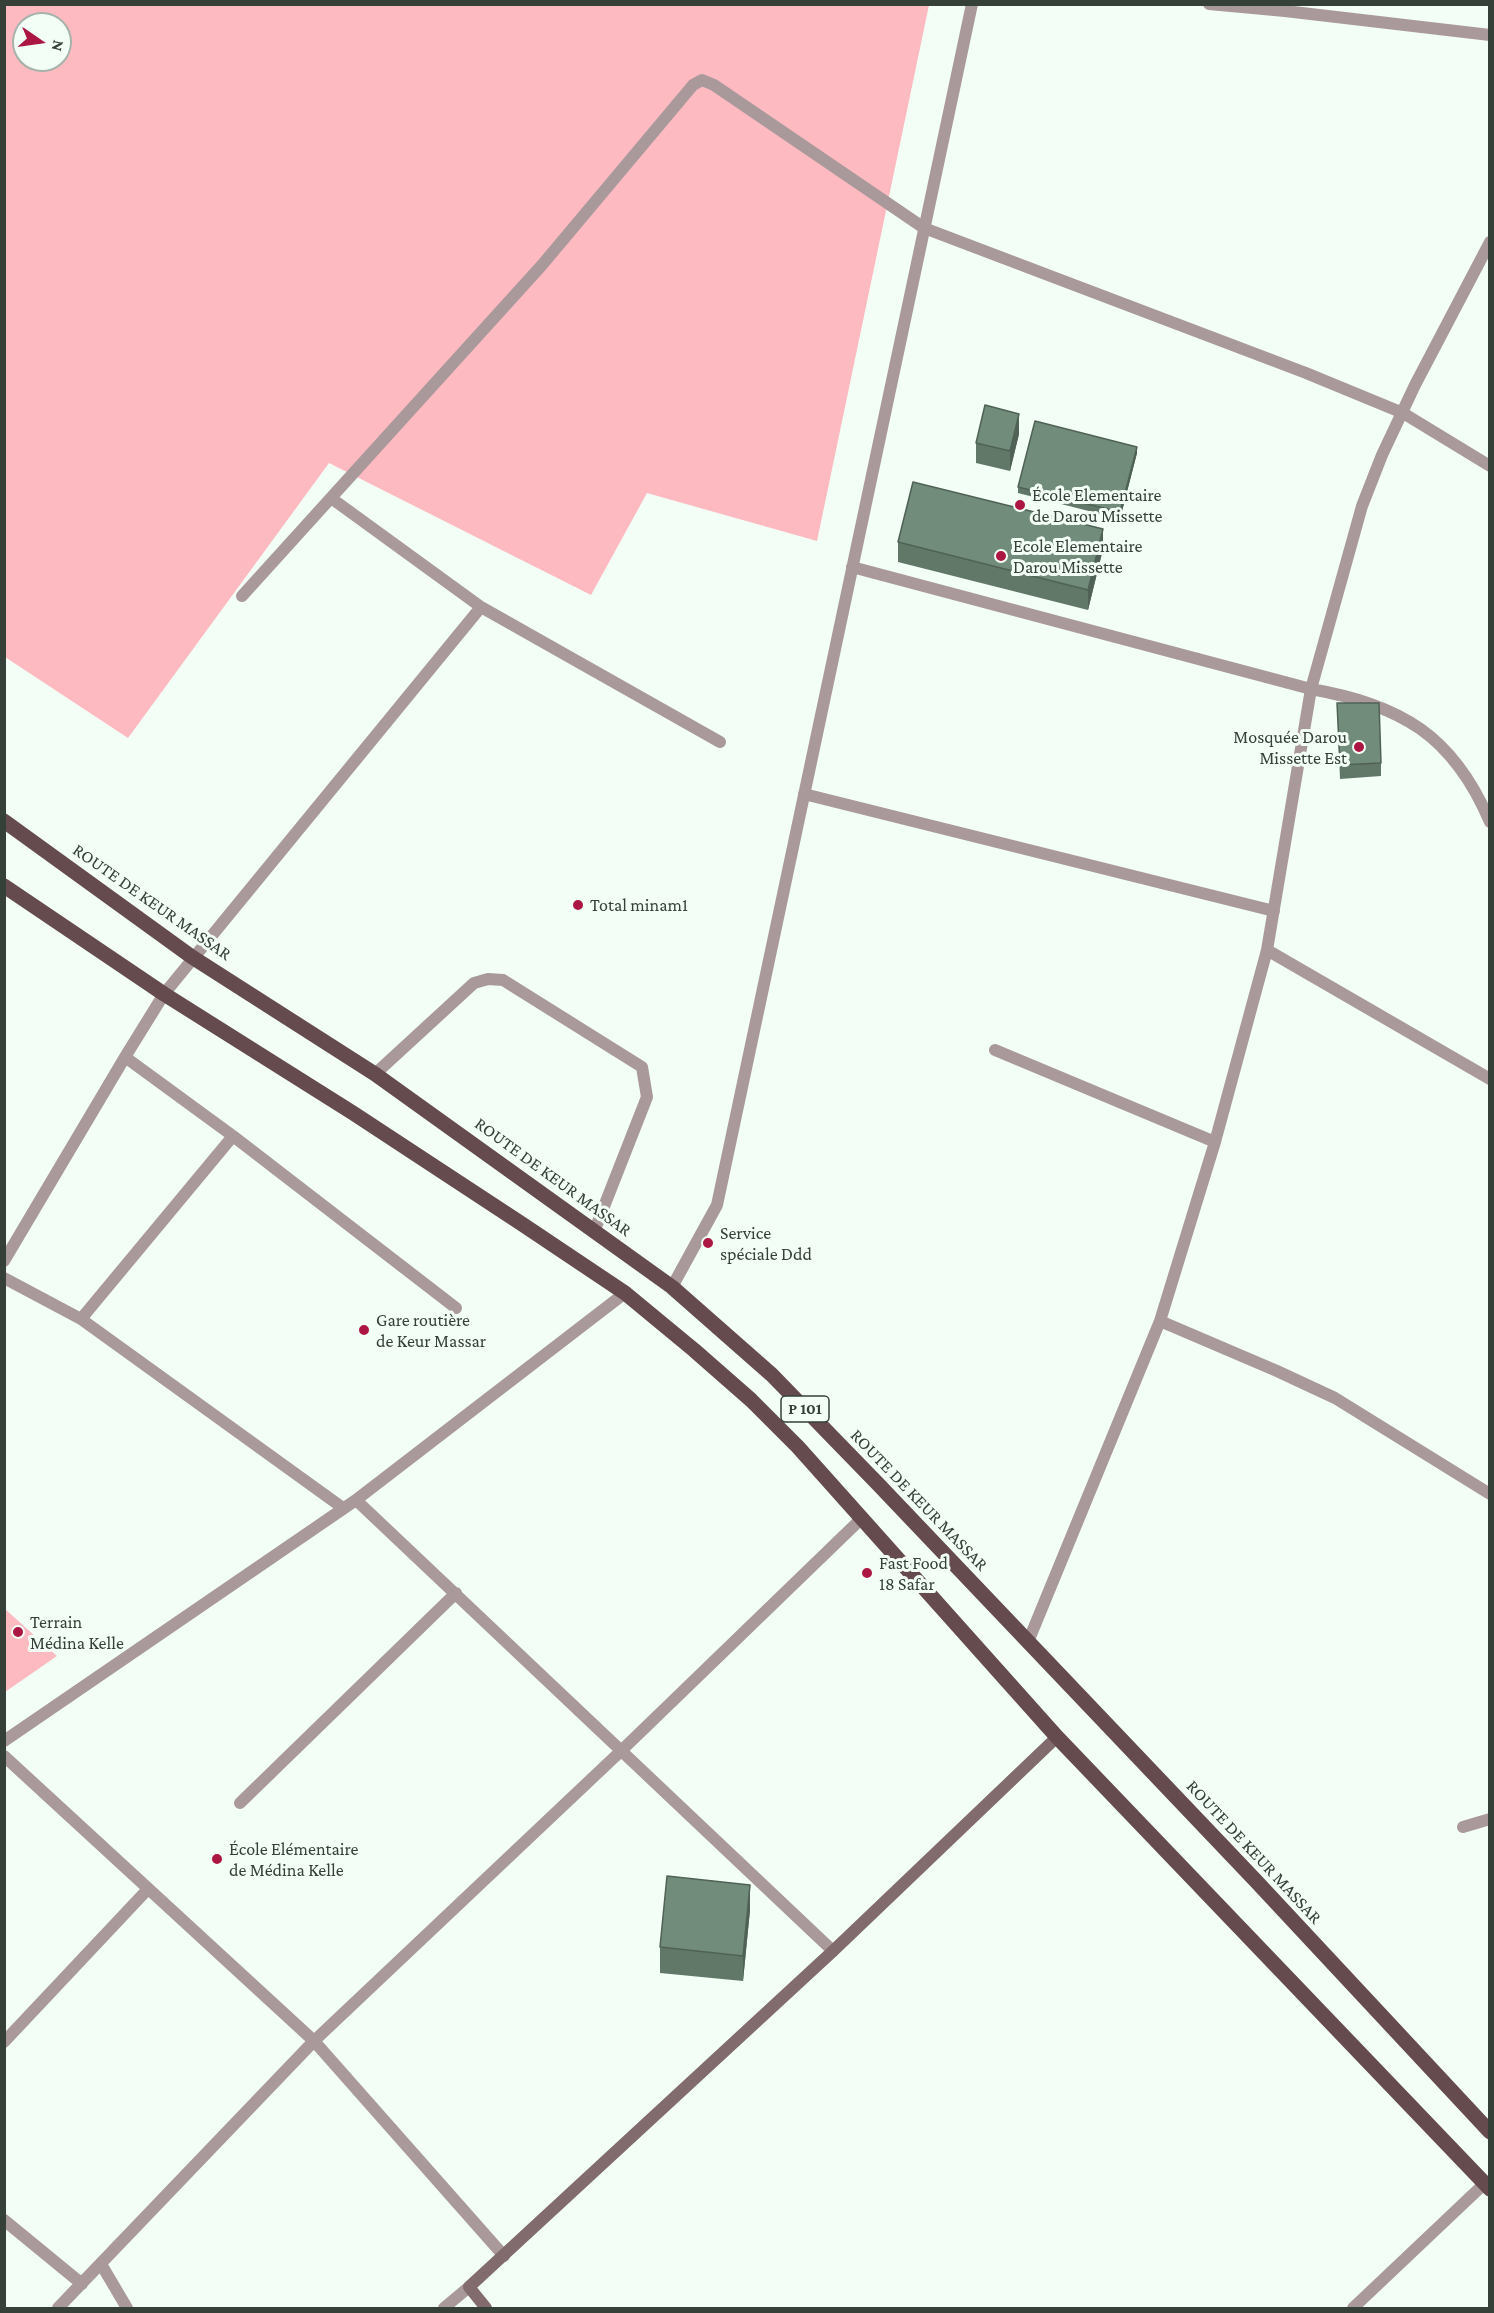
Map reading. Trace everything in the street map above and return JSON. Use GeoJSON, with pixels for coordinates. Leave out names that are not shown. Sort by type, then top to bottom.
{"type":"FeatureCollection","features":[{"type":"Feature","properties":{"kind":"main road","name":"ROUTE DE KEUR MASSAR"},"geometry":{"type":"LineString","coordinates":[[4,821],[192,957],[375,1074],[672,1287],[772,1376],[1028,1642],[1490,2132]]}},
{"type":"Feature","properties":{"kind":"main road","name":"P 101"},"geometry":{"type":"LineString","coordinates":[[4,886],[164,994],[353,1113],[625,1293],[751,1400],[862,1518],[1057,1737],[1487,2187]]}},
{"type":"Feature","properties":{"kind":"street"},"geometry":{"type":"LineString","coordinates":[[672,1287],[717,1205],[972,4]]}},
{"type":"Feature","properties":{"kind":"street"},"geometry":{"type":"LineString","coordinates":[[1209,4],[1490,35]]}},
{"type":"Feature","properties":{"kind":"street"},"geometry":{"type":"LineString","coordinates":[[242,596],[542,265],[693,85],[702,80],[714,85],[924,228],[1306,373],[1403,413],[1490,466]]}},
{"type":"Feature","properties":{"kind":"street"},"geometry":{"type":"LineString","coordinates":[[1028,1642],[1160,1321],[1215,1142],[1266,950],[1311,689],[1362,506],[1382,455],[1415,385],[1490,243]]}},
{"type":"Feature","properties":{"kind":"street"},"geometry":{"type":"LineString","coordinates":[[332,498],[481,607],[720,742]]}},
{"type":"Feature","properties":{"kind":"street"},"geometry":{"type":"LineString","coordinates":[[852,567],[1374,704],[1395,713],[1425,732],[1453,757],[1480,800],[1490,822]]}},
{"type":"Feature","properties":{"kind":"street"},"geometry":{"type":"LineString","coordinates":[[4,1261],[124,1057],[164,994],[481,607]]}},
{"type":"Feature","properties":{"kind":"street"},"geometry":{"type":"LineString","coordinates":[[804,794],[1274,911]]}},
{"type":"Feature","properties":{"kind":"street"},"geometry":{"type":"LineString","coordinates":[[1266,950],[1490,1079]]}},
{"type":"Feature","properties":{"kind":"street"},"geometry":{"type":"LineString","coordinates":[[375,1074],[474,983],[488,979],[503,980],[642,1066],[647,1097],[594,1232]]}},
{"type":"Feature","properties":{"kind":"street"},"geometry":{"type":"LineString","coordinates":[[995,1050],[1215,1142]]}},
{"type":"Feature","properties":{"kind":"street"},"geometry":{"type":"LineString","coordinates":[[124,1057],[233,1136],[456,1308]]}},
{"type":"Feature","properties":{"kind":"street"},"geometry":{"type":"LineString","coordinates":[[81,1319],[233,1136]]}},
{"type":"Feature","properties":{"kind":"street"},"geometry":{"type":"LineString","coordinates":[[4,1278],[81,1319],[343,1509]]}},
{"type":"Feature","properties":{"kind":"street"},"geometry":{"type":"LineString","coordinates":[[4,1741],[356,1500],[625,1293]]}},
{"type":"Feature","properties":{"kind":"street"},"geometry":{"type":"LineString","coordinates":[[1160,1321],[1335,1398],[1490,1494]]}},
{"type":"Feature","properties":{"kind":"street"},"geometry":{"type":"LineString","coordinates":[[356,1500],[833,1951]]}},
{"type":"Feature","properties":{"kind":"street"},"geometry":{"type":"LineString","coordinates":[[58,2308],[314,2041],[622,1750],[862,1518]]}},
{"type":"Feature","properties":{"kind":"street"},"geometry":{"type":"LineString","coordinates":[[240,1803],[456,1593]]}},
{"type":"Feature","properties":{"kind":"street"},"geometry":{"type":"LineString","coordinates":[[444,2308],[504,2256],[833,1951],[1057,1737]]}},
{"type":"Feature","properties":{"kind":"street"},"geometry":{"type":"LineString","coordinates":[[4,1756],[314,2041],[504,2256]]}},
{"type":"Feature","properties":{"kind":"street"},"geometry":{"type":"LineString","coordinates":[[1463,1827],[1490,1819]]}},
{"type":"Feature","properties":{"kind":"street"},"geometry":{"type":"LineString","coordinates":[[4,2042],[148,1889]]}},
{"type":"Feature","properties":{"kind":"street"},"geometry":{"type":"LineString","coordinates":[[1353,2308],[1487,2187]]}},
{"type":"Feature","properties":{"kind":"street"},"geometry":{"type":"LineString","coordinates":[[4,2220],[82,2284]]}},
{"type":"Feature","properties":{"kind":"street"},"geometry":{"type":"LineString","coordinates":[[101,2264],[127,2308]]}},
{"type":"Feature","properties":{"kind":"street"},"geometry":{"type":"LineString","coordinates":[[469,2287],[486,2308]]}},
{"type":"Feature","properties":{"kind":"shaded area"},"geometry":{"type":"Polygon","coordinates":[[[4,5],[929,5],[817,541],[647,493],[591,595],[329,463],[128,738],[5,657],[4,5]]]}},
{"type":"Feature","properties":{"kind":"shaded area","name":"Terrain Médina Kelle"},"geometry":{"type":"Polygon","coordinates":[[[4,1608],[57,1656],[5,1692],[4,1692],[4,1608]]]}},
{"type":"Feature","properties":{"kind":"building"},"geometry":{"type":"Polygon","coordinates":[[[985,405],[1019,414],[1010,451],[976,443],[985,405]]]}},
{"type":"Feature","properties":{"kind":"building"},"geometry":{"type":"Polygon","coordinates":[[[1035,421],[1137,447],[1120,512],[1018,487],[1035,421]]]}},
{"type":"Feature","properties":{"kind":"building","name":"Ecole Elementaire Darou Missette"},"geometry":{"type":"Polygon","coordinates":[[[913,482],[1103,529],[1088,590],[898,542],[913,482]]]}},
{"type":"Feature","properties":{"kind":"building","name":"Mosquée Darou Missette Est"},"geometry":{"type":"Polygon","coordinates":[[[1337,703],[1379,703],[1381,763],[1340,765],[1337,703]]]}},
{"type":"Feature","properties":{"kind":"building"},"geometry":{"type":"Polygon","coordinates":[[[667,1876],[750,1885],[743,1956],[660,1947],[667,1876]]]}},
{"type":"Feature","properties":{"kind":"place","name":"École Elementaire de Darou Missette"},"geometry":{"type":"Point","coordinates":[1020,505]}},
{"type":"Feature","properties":{"kind":"place","name":"Ecole Elementaire Darou Missette"},"geometry":{"type":"Point","coordinates":[1001,556]}},
{"type":"Feature","properties":{"kind":"place","name":"Mosquée Darou Missette Est"},"geometry":{"type":"Point","coordinates":[1359,747]}},
{"type":"Feature","properties":{"kind":"place","name":"Total minam1"},"geometry":{"type":"Point","coordinates":[578,905]}},
{"type":"Feature","properties":{"kind":"place","name":"Service spéciale Ddd"},"geometry":{"type":"Point","coordinates":[708,1243]}},
{"type":"Feature","properties":{"kind":"place","name":"Gare routière de Keur Massar"},"geometry":{"type":"Point","coordinates":[364,1330]}},
{"type":"Feature","properties":{"kind":"place","name":"Fast Food 18 Safar"},"geometry":{"type":"Point","coordinates":[867,1573]}},
{"type":"Feature","properties":{"kind":"place","name":"Terrain Médina Kelle"},"geometry":{"type":"Point","coordinates":[18,1632]}},
{"type":"Feature","properties":{"kind":"place","name":"École Elémentaire de Médina Kelle"},"geometry":{"type":"Point","coordinates":[217,1859]}}]}
